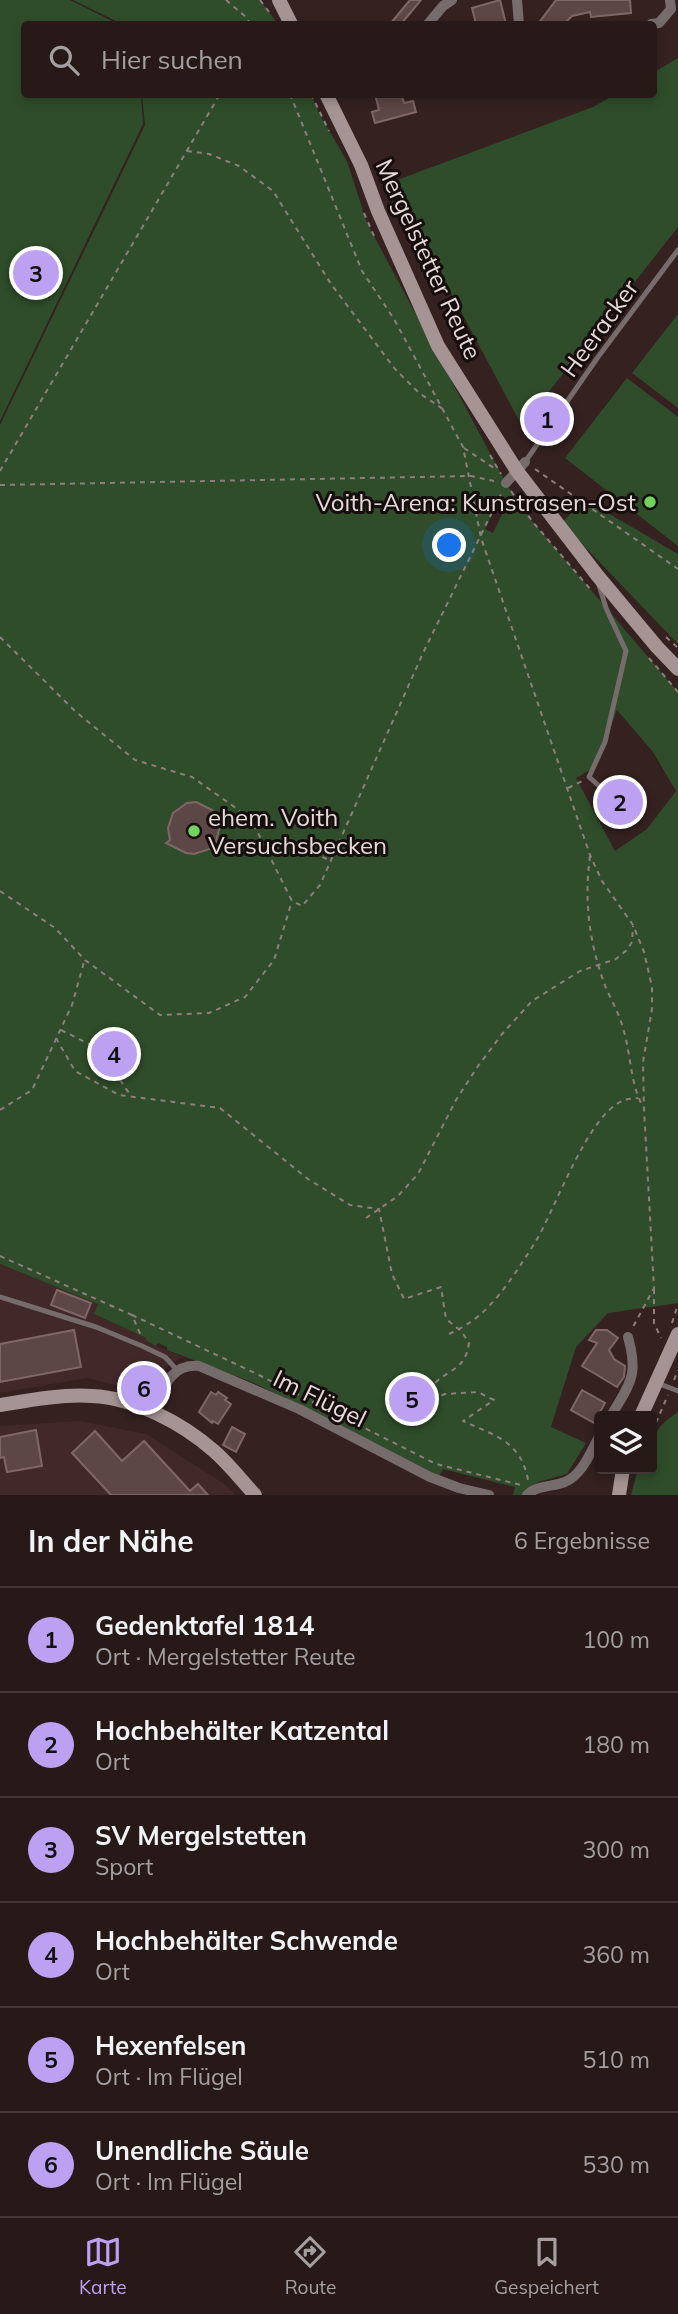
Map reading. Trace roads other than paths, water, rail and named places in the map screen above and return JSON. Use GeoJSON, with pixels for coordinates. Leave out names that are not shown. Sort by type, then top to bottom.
{"type":"FeatureCollection","features":[{"type":"Feature","properties":{"kind":"street"},"geometry":{"type":"LineString","coordinates":[[279,0],[290,21]]}},
{"type":"Feature","properties":{"kind":"street"},"geometry":{"type":"LineString","coordinates":[[430,21],[452,0]]}},
{"type":"Feature","properties":{"kind":"street"},"geometry":{"type":"LineString","coordinates":[[517,0],[519,21]]}},
{"type":"Feature","properties":{"kind":"street"},"geometry":{"type":"LineString","coordinates":[[657,23],[671,9],[670,0]]}},
{"type":"Feature","properties":{"kind":"street","name":"Mergelstetter Reute"},"geometry":{"type":"LineString","coordinates":[[328,98],[361,164],[378,211],[438,346],[597,575],[678,669]]}},
{"type":"Feature","properties":{"kind":"street"},"geometry":{"type":"LineString","coordinates":[[506,483],[521,466]]}},
{"type":"Feature","properties":{"kind":"street"},"geometry":{"type":"LineString","coordinates":[[645,1411],[664,1386],[678,1334]]}},
{"type":"Feature","properties":{"kind":"street"},"geometry":{"type":"LineString","coordinates":[[614,1411],[633,1378],[634,1358],[628,1337]]}},
{"type":"Feature","properties":{"kind":"street","name":"Im Flügel"},"geometry":{"type":"LineString","coordinates":[[177,1370],[192,1366],[217,1372],[299,1409],[430,1477],[458,1488],[489,1495]]}},
{"type":"Feature","properties":{"kind":"street"},"geometry":{"type":"LineString","coordinates":[[152,1412],[164,1387],[177,1370]]}},
{"type":"Feature","properties":{"kind":"street"},"geometry":{"type":"LineString","coordinates":[[0,1405],[69,1396],[118,1400],[152,1412],[184,1429],[215,1451],[255,1495]]}},
{"type":"Feature","properties":{"kind":"street"},"geometry":{"type":"LineString","coordinates":[[529,1493],[563,1483],[573,1477],[581,1469],[594,1446]]}},
{"type":"Feature","properties":{"kind":"street"},"geometry":{"type":"LineString","coordinates":[[619,1495],[622,1474]]}},
{"type":"Feature","properties":{"kind":"lane","name":"Heeracker"},"geometry":{"type":"LineString","coordinates":[[521,466],[678,250]]}},
{"type":"Feature","properties":{"kind":"lane"},"geometry":{"type":"LineString","coordinates":[[597,575],[606,608],[626,651],[605,742],[589,777],[606,792]]}},
{"type":"Feature","properties":{"kind":"lane"},"geometry":{"type":"LineString","coordinates":[[0,1297],[96,1327],[165,1357],[177,1370]]}},
{"type":"Feature","properties":{"kind":"lane"},"geometry":{"type":"LineString","coordinates":[[664,1386],[678,1391]]}},
{"type":"Feature","properties":{"kind":"place","name":"SV Mergelstetten"},"geometry":{"type":"Point","coordinates":[36,273]}},
{"type":"Feature","properties":{"kind":"place","name":"Gedenktafel 1814"},"geometry":{"type":"Point","coordinates":[547,419]}},
{"type":"Feature","properties":{"kind":"place","name":"Voith-Arena: Kunstrasen-Ost"},"geometry":{"type":"Point","coordinates":[650,502]}},
{"type":"Feature","properties":{"kind":"place","name":"Hochbehälter Katzental"},"geometry":{"type":"Point","coordinates":[620,802]}},
{"type":"Feature","properties":{"kind":"place","name":"ehem. Voith Versuchsbecken"},"geometry":{"type":"Point","coordinates":[194,831]}},
{"type":"Feature","properties":{"kind":"place","name":"Hochbehälter Schwende"},"geometry":{"type":"Point","coordinates":[114,1054]}},
{"type":"Feature","properties":{"kind":"place","name":"Unendliche Säule"},"geometry":{"type":"Point","coordinates":[144,1388]}},
{"type":"Feature","properties":{"kind":"place","name":"Hexenfelsen"},"geometry":{"type":"Point","coordinates":[412,1399]}}]}
